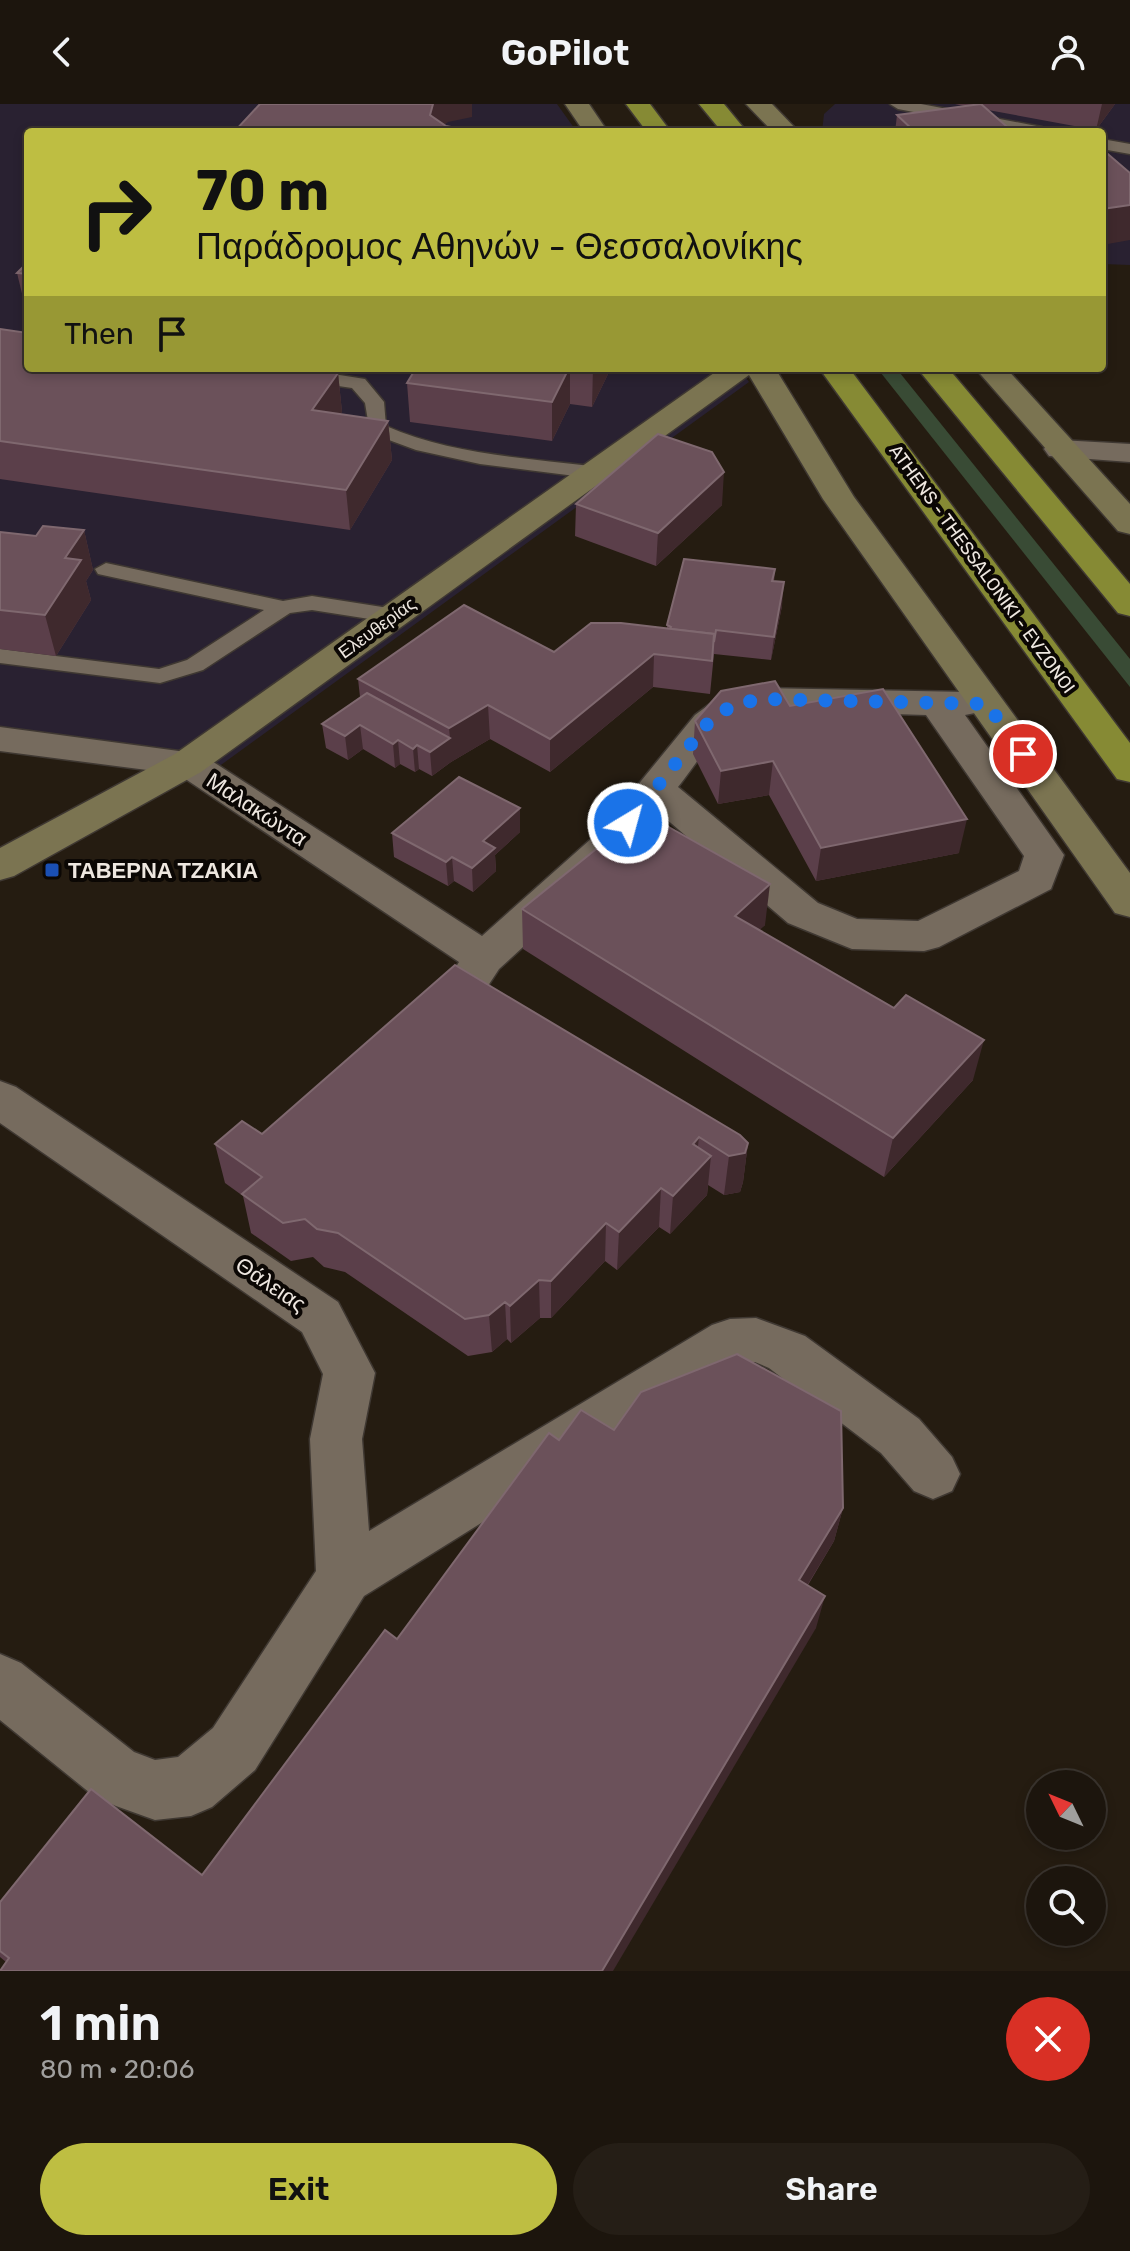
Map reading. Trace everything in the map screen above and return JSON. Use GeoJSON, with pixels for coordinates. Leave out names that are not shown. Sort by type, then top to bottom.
{"type":"FeatureCollection","features":[{"type":"Feature","properties":{"kind":"highway"},"geometry":{"type":"LineString","coordinates":[[638,104],[656,128]]}},
{"type":"Feature","properties":{"kind":"highway"},"geometry":{"type":"LineString","coordinates":[[711,104],[732,128]]}},
{"type":"Feature","properties":{"kind":"highway","name":"ATHENS - THESSALONIKI - EVZONOI"},"geometry":{"type":"LineString","coordinates":[[837,372],[1126,768]]}},
{"type":"Feature","properties":{"kind":"highway"},"geometry":{"type":"LineString","coordinates":[[935,372],[1130,606]]}},
{"type":"Feature","properties":{"kind":"main road"},"geometry":{"type":"LineString","coordinates":[[577,104],[593,128]]}},
{"type":"Feature","properties":{"kind":"main road"},"geometry":{"type":"LineString","coordinates":[[758,104],[788,122]]}},
{"type":"Feature","properties":{"kind":"main road","name":"Ελευθερίας"},"geometry":{"type":"LineString","coordinates":[[0,866],[188,763],[734,372]]}},
{"type":"Feature","properties":{"kind":"main road"},"geometry":{"type":"LineString","coordinates":[[762,372],[839,499],[1130,903]]}},
{"type":"Feature","properties":{"kind":"main road"},"geometry":{"type":"LineString","coordinates":[[993,372],[1130,524]]}},
{"type":"Feature","properties":{"kind":"street"},"geometry":{"type":"LineString","coordinates":[[1060,449],[1130,453]]}},
{"type":"Feature","properties":{"kind":"street"},"geometry":{"type":"LineString","coordinates":[[432,1017],[475,972],[615,840],[708,723],[731,706],[759,699],[987,704]]}},
{"type":"Feature","properties":{"kind":"street"},"geometry":{"type":"LineString","coordinates":[[655,788],[721,848],[803,913],[852,934],[924,936],[1037,879],[1044,855],[937,703]]}},
{"type":"Feature","properties":{"kind":"street","name":"Μαλακώντα"},"geometry":{"type":"LineString","coordinates":[[0,739],[188,763],[475,972],[505,1012]]}},
{"type":"Feature","properties":{"kind":"street","name":"Θάλειας"},"geometry":{"type":"LineString","coordinates":[[0,1099],[320,1317],[349,1373],[336,1439],[344,1577]]}},
{"type":"Feature","properties":{"kind":"street"},"geometry":{"type":"LineString","coordinates":[[0,1683],[116,1776],[155,1790],[191,1786],[234,1749],[344,1577],[730,1341],[756,1340],[787,1352],[900,1436],[933,1474]]}},
{"type":"Feature","properties":{"kind":"lane"},"geometry":{"type":"LineString","coordinates":[[898,104],[1021,128]]}},
{"type":"Feature","properties":{"kind":"lane"},"geometry":{"type":"LineString","coordinates":[[1106,145],[1130,149]]}},
{"type":"Feature","properties":{"kind":"lane"},"geometry":{"type":"LineString","coordinates":[[284,372],[358,383],[374,402],[377,429],[396,440],[591,472]]}},
{"type":"Feature","properties":{"kind":"lane"},"geometry":{"type":"LineString","coordinates":[[106,569],[283,608],[312,603],[395,616]]}},
{"type":"Feature","properties":{"kind":"lane"},"geometry":{"type":"LineString","coordinates":[[0,656],[160,676],[195,665],[283,608]]}},
{"type":"Feature","properties":{"kind":"shaded area"},"geometry":{"type":"Polygon","coordinates":[[[0,104],[557,104],[574,128],[24,128],[24,372],[742,372],[749,382],[203,778],[0,751],[0,104]]]}},
{"type":"Feature","properties":{"kind":"shaded area"},"geometry":{"type":"Polygon","coordinates":[[[835,104],[1130,104],[1130,265],[1106,264],[1106,128],[822,128],[824,114],[835,104]]]}},
{"type":"Feature","properties":{"kind":"green space"},"geometry":{"type":"Polygon","coordinates":[[[880,372],[899,372],[1130,659],[1130,687],[880,372]]]}},
{"type":"Feature","properties":{"kind":"building"},"geometry":{"type":"Polygon","coordinates":[[[260,104],[433,104],[430,115],[446,126],[456,128],[238,128],[260,104]]]}},
{"type":"Feature","properties":{"kind":"building"},"geometry":{"type":"Polygon","coordinates":[[[981,104],[1008,128],[911,128],[897,115],[981,104]]]}},
{"type":"Feature","properties":{"kind":"building"},"geometry":{"type":"Polygon","coordinates":[[[1106,152],[1130,173],[1130,205],[1106,208],[1106,152]]]}},
{"type":"Feature","properties":{"kind":"building"},"geometry":{"type":"Polygon","coordinates":[[[0,329],[24,332],[24,372],[338,373],[312,410],[388,421],[346,490],[0,441],[0,329]]]}},
{"type":"Feature","properties":{"kind":"building"},"geometry":{"type":"Polygon","coordinates":[[[414,372],[567,372],[552,402],[407,383],[414,372]]]}},
{"type":"Feature","properties":{"kind":"building"},"geometry":{"type":"Polygon","coordinates":[[[658,434],[712,452],[724,472],[658,533],[576,504],[658,434]]]}},
{"type":"Feature","properties":{"kind":"building"},"geometry":{"type":"Polygon","coordinates":[[[43,526],[84,530],[65,558],[81,560],[45,615],[0,610],[0,532],[36,536],[43,526]]]}},
{"type":"Feature","properties":{"kind":"building"},"geometry":{"type":"Polygon","coordinates":[[[684,559],[775,569],[772,581],[784,582],[774,637],[716,630],[714,642],[714,634],[670,629],[667,625],[684,559]]]}},
{"type":"Feature","properties":{"kind":"building"},"geometry":{"type":"Polygon","coordinates":[[[464,605],[554,652],[591,623],[621,623],[714,634],[712,661],[654,654],[550,739],[488,705],[449,728],[358,679],[464,605]]]}},
{"type":"Feature","properties":{"kind":"building"},"geometry":{"type":"Polygon","coordinates":[[[775,681],[790,706],[883,689],[967,819],[821,848],[773,761],[721,771],[695,721],[721,691],[775,681]]]}},
{"type":"Feature","properties":{"kind":"building"},"geometry":{"type":"Polygon","coordinates":[[[367,693],[450,738],[430,752],[417,745],[413,749],[398,740],[393,744],[360,725],[345,736],[322,724],[367,693]]]}},
{"type":"Feature","properties":{"kind":"building"},"geometry":{"type":"Polygon","coordinates":[[[459,777],[520,808],[483,841],[495,848],[472,868],[452,857],[446,862],[392,833],[459,777]]]}},
{"type":"Feature","properties":{"kind":"building"},"geometry":{"type":"Polygon","coordinates":[[[642,812],[770,884],[735,916],[894,1008],[906,995],[984,1040],[893,1138],[522,909],[642,812]]]}},
{"type":"Feature","properties":{"kind":"building"},"geometry":{"type":"Polygon","coordinates":[[[455,965],[740,1135],[748,1143],[745,1153],[729,1156],[699,1137],[693,1144],[711,1156],[673,1196],[661,1188],[619,1232],[606,1223],[551,1281],[539,1280],[510,1306],[505,1302],[489,1315],[465,1319],[338,1233],[317,1229],[305,1219],[283,1223],[242,1194],[262,1177],[215,1144],[242,1121],[262,1134],[455,965]]]}},
{"type":"Feature","properties":{"kind":"building"},"geometry":{"type":"Polygon","coordinates":[[[737,1354],[841,1411],[843,1508],[799,1580],[825,1596],[602,1971],[0,1971],[9,1958],[0,1951],[0,1902],[91,1789],[202,1875],[385,1630],[397,1639],[549,1433],[559,1440],[581,1410],[614,1430],[641,1392],[737,1354]]]}},
{"type":"Feature","properties":{"kind":"place","name":"ΤΑΒΕΡΝΑ ΤΖΑΚΙΑ"},"geometry":{"type":"Point","coordinates":[52,870]}},
{"type":"Feature","properties":{"kind":"route"},"geometry":{"type":"LineString","coordinates":[[628,823],[708,723],[731,706],[759,699],[987,704],[1023,754]]}}]}
